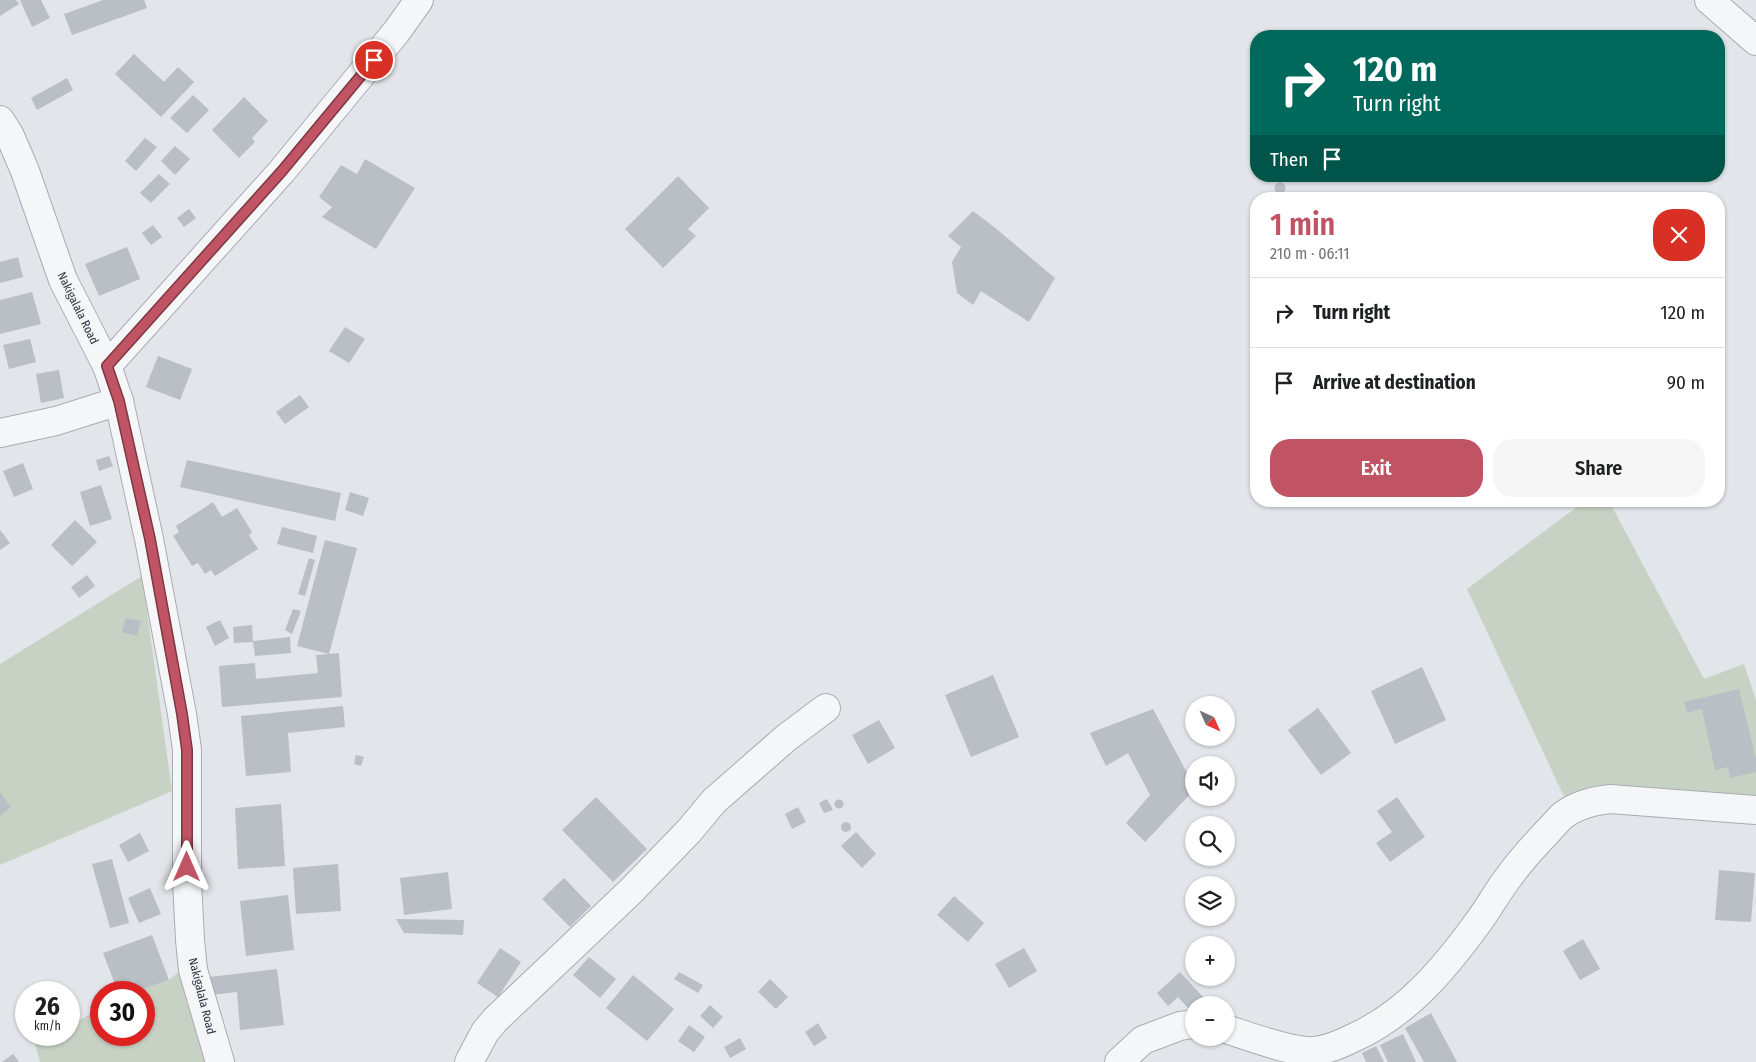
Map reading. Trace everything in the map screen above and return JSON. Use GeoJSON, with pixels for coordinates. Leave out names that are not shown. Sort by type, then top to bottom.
{"type":"FeatureCollection","features":[{"type":"Feature","properties":{"kind":"street"},"geometry":{"type":"LineString","coordinates":[[107,366],[282,171],[397,31],[419,0]]}},
{"type":"Feature","properties":{"kind":"street"},"geometry":{"type":"LineString","coordinates":[[1709,0],[1756,41]]}},
{"type":"Feature","properties":{"kind":"street","name":"Nakigalala Road"},"geometry":{"type":"LineString","coordinates":[[0,120],[10,136],[25,170],[63,280],[107,366],[119,401],[150,539],[182,714],[187,750],[187,882],[193,970],[220,1062]]}},
{"type":"Feature","properties":{"kind":"street"},"geometry":{"type":"LineString","coordinates":[[0,433],[56,421],[119,401]]}},
{"type":"Feature","properties":{"kind":"street"},"geometry":{"type":"LineString","coordinates":[[468,1062],[485,1032],[495,1020],[630,892],[689,831],[714,801],[786,738],[826,708]]}},
{"type":"Feature","properties":{"kind":"street"},"geometry":{"type":"LineString","coordinates":[[1235,1032],[1295,1050],[1314,1051],[1340,1045],[1374,1028],[1411,1000],[1444,967],[1479,922],[1512,873],[1561,817],[1578,806],[1596,800],[1610,799],[1756,810]]}},
{"type":"Feature","properties":{"kind":"street"},"geometry":{"type":"LineString","coordinates":[[1119,1062],[1143,1040],[1185,1025]]}},
{"type":"Feature","properties":{"kind":"green space"},"geometry":{"type":"Polygon","coordinates":[[[1577,507],[1612,507],[1704,679],[1744,664],[1756,700],[1756,802],[1567,803],[1467,589],[1577,507]]]}},
{"type":"Feature","properties":{"kind":"green space"},"geometry":{"type":"Polygon","coordinates":[[[142,576],[172,791],[0,865],[0,664],[142,576]]]}},
{"type":"Feature","properties":{"kind":"green space"},"geometry":{"type":"Polygon","coordinates":[[[184,968],[214,1062],[40,1062],[36,1046],[80,1046],[80,1020],[90,1014],[90,1046],[155,1046],[155,985],[169,980],[184,968]]]}},
{"type":"Feature","properties":{"kind":"building"},"geometry":{"type":"Polygon","coordinates":[[[0,0],[16,0],[19,4],[0,16],[0,0]]]}},
{"type":"Feature","properties":{"kind":"building"},"geometry":{"type":"Polygon","coordinates":[[[20,0],[41,0],[50,18],[32,27],[20,0]]]}},
{"type":"Feature","properties":{"kind":"building"},"geometry":{"type":"Polygon","coordinates":[[[103,0],[144,0],[147,8],[72,35],[64,14],[103,0]]]}},
{"type":"Feature","properties":{"kind":"building"},"geometry":{"type":"Polygon","coordinates":[[[134,54],[164,82],[178,67],[194,82],[161,117],[115,74],[134,54]]]}},
{"type":"Feature","properties":{"kind":"building"},"geometry":{"type":"Polygon","coordinates":[[[67,78],[73,90],[37,110],[31,98],[67,78]]]}},
{"type":"Feature","properties":{"kind":"building"},"geometry":{"type":"Polygon","coordinates":[[[193,95],[209,110],[187,133],[170,118],[193,95]]]}},
{"type":"Feature","properties":{"kind":"building"},"geometry":{"type":"Polygon","coordinates":[[[244,97],[268,121],[252,138],[255,142],[239,158],[212,130],[244,97]]]}},
{"type":"Feature","properties":{"kind":"building"},"geometry":{"type":"Polygon","coordinates":[[[145,138],[157,147],[136,171],[125,161],[145,138]]]}},
{"type":"Feature","properties":{"kind":"building"},"geometry":{"type":"Polygon","coordinates":[[[175,146],[190,159],[175,175],[161,161],[175,146]]]}},
{"type":"Feature","properties":{"kind":"building"},"geometry":{"type":"Polygon","coordinates":[[[365,159],[415,188],[376,249],[322,217],[332,207],[319,197],[341,165],[357,174],[365,159]]]}},
{"type":"Feature","properties":{"kind":"building"},"geometry":{"type":"Polygon","coordinates":[[[159,174],[170,184],[151,203],[140,193],[159,174]]]}},
{"type":"Feature","properties":{"kind":"building"},"geometry":{"type":"Polygon","coordinates":[[[678,176],[709,208],[688,229],[696,236],[663,268],[625,229],[678,176]]]}},
{"type":"Feature","properties":{"kind":"building"},"geometry":{"type":"Polygon","coordinates":[[[1280,182],[1285,186],[1284,192],[1276,192],[1274,188],[1280,182]]]}},
{"type":"Feature","properties":{"kind":"building"},"geometry":{"type":"Polygon","coordinates":[[[189,209],[196,218],[184,227],[177,218],[189,209]]]}},
{"type":"Feature","properties":{"kind":"building"},"geometry":{"type":"Polygon","coordinates":[[[973,211],[1055,278],[1029,322],[981,291],[973,305],[957,293],[952,262],[961,247],[948,236],[973,211]]]}},
{"type":"Feature","properties":{"kind":"building"},"geometry":{"type":"Polygon","coordinates":[[[153,225],[162,237],[151,245],[142,233],[153,225]]]}},
{"type":"Feature","properties":{"kind":"building"},"geometry":{"type":"Polygon","coordinates":[[[127,247],[140,279],[99,296],[85,264],[127,247]]]}},
{"type":"Feature","properties":{"kind":"building"},"geometry":{"type":"Polygon","coordinates":[[[18,257],[23,277],[0,283],[0,262],[18,257]]]}},
{"type":"Feature","properties":{"kind":"building"},"geometry":{"type":"Polygon","coordinates":[[[32,292],[41,324],[0,334],[0,300],[32,292]]]}},
{"type":"Feature","properties":{"kind":"building"},"geometry":{"type":"Polygon","coordinates":[[[345,327],[365,339],[349,363],[329,351],[345,327]]]}},
{"type":"Feature","properties":{"kind":"building"},"geometry":{"type":"Polygon","coordinates":[[[30,339],[36,362],[9,369],[3,345],[30,339]]]}},
{"type":"Feature","properties":{"kind":"building"},"geometry":{"type":"Polygon","coordinates":[[[158,356],[192,369],[180,400],[146,387],[158,356]]]}},
{"type":"Feature","properties":{"kind":"building"},"geometry":{"type":"Polygon","coordinates":[[[59,370],[64,398],[41,403],[36,374],[59,370]]]}},
{"type":"Feature","properties":{"kind":"building"},"geometry":{"type":"Polygon","coordinates":[[[300,395],[309,407],[285,424],[276,412],[300,395]]]}},
{"type":"Feature","properties":{"kind":"building"},"geometry":{"type":"Polygon","coordinates":[[[109,456],[113,466],[99,471],[96,460],[109,456]]]}},
{"type":"Feature","properties":{"kind":"building"},"geometry":{"type":"Polygon","coordinates":[[[187,460],[341,493],[335,521],[180,487],[187,460]]]}},
{"type":"Feature","properties":{"kind":"building"},"geometry":{"type":"Polygon","coordinates":[[[23,463],[33,489],[14,497],[3,471],[23,463]]]}},
{"type":"Feature","properties":{"kind":"building"},"geometry":{"type":"Polygon","coordinates":[[[101,485],[112,519],[90,526],[80,492],[101,485]]]}},
{"type":"Feature","properties":{"kind":"building"},"geometry":{"type":"Polygon","coordinates":[[[350,492],[369,498],[363,516],[345,510],[350,492]]]}},
{"type":"Feature","properties":{"kind":"building"},"geometry":{"type":"Polygon","coordinates":[[[213,502],[222,517],[237,508],[252,532],[249,535],[258,549],[215,576],[211,570],[205,574],[198,563],[192,566],[173,536],[179,532],[176,526],[213,502]]]}},
{"type":"Feature","properties":{"kind":"building"},"geometry":{"type":"Polygon","coordinates":[[[75,520],[97,542],[72,566],[51,545],[75,520]]]}},
{"type":"Feature","properties":{"kind":"building"},"geometry":{"type":"Polygon","coordinates":[[[282,527],[317,536],[313,553],[277,544],[282,527]]]}},
{"type":"Feature","properties":{"kind":"building"},"geometry":{"type":"Polygon","coordinates":[[[0,530],[10,543],[0,550],[0,530]]]}},
{"type":"Feature","properties":{"kind":"building"},"geometry":{"type":"Polygon","coordinates":[[[325,540],[357,548],[329,654],[297,646],[325,540]]]}},
{"type":"Feature","properties":{"kind":"building"},"geometry":{"type":"Polygon","coordinates":[[[309,558],[315,560],[305,596],[298,594],[309,558]]]}},
{"type":"Feature","properties":{"kind":"building"},"geometry":{"type":"Polygon","coordinates":[[[87,575],[95,586],[79,598],[71,587],[87,575]]]}},
{"type":"Feature","properties":{"kind":"building"},"geometry":{"type":"Polygon","coordinates":[[[293,609],[301,611],[292,634],[285,630],[293,609]]]}},
{"type":"Feature","properties":{"kind":"building"},"geometry":{"type":"Polygon","coordinates":[[[126,618],[141,621],[137,636],[122,632],[126,618]]]}},
{"type":"Feature","properties":{"kind":"building"},"geometry":{"type":"Polygon","coordinates":[[[220,620],[229,638],[215,646],[206,627],[220,620]]]}},
{"type":"Feature","properties":{"kind":"building"},"geometry":{"type":"Polygon","coordinates":[[[252,625],[253,641],[290,637],[291,653],[255,656],[253,642],[234,643],[233,627],[252,625]]]}},
{"type":"Feature","properties":{"kind":"building"},"geometry":{"type":"Polygon","coordinates":[[[339,653],[342,697],[222,707],[219,666],[255,663],[256,679],[318,673],[316,655],[339,653]]]}},
{"type":"Feature","properties":{"kind":"building"},"geometry":{"type":"Polygon","coordinates":[[[1422,667],[1446,720],[1395,744],[1371,691],[1422,667]]]}},
{"type":"Feature","properties":{"kind":"building"},"geometry":{"type":"Polygon","coordinates":[[[993,675],[1019,737],[971,757],[945,695],[993,675]]]}},
{"type":"Feature","properties":{"kind":"building"},"geometry":{"type":"Polygon","coordinates":[[[1739,689],[1756,759],[1756,772],[1730,778],[1728,767],[1715,770],[1702,709],[1687,713],[1684,702],[1739,689]]]}},
{"type":"Feature","properties":{"kind":"building"},"geometry":{"type":"Polygon","coordinates":[[[343,706],[345,727],[288,733],[291,772],[246,776],[241,716],[343,706]]]}},
{"type":"Feature","properties":{"kind":"building"},"geometry":{"type":"Polygon","coordinates":[[[1318,708],[1351,753],[1321,775],[1288,730],[1318,708]]]}},
{"type":"Feature","properties":{"kind":"building"},"geometry":{"type":"Polygon","coordinates":[[[1153,709],[1185,769],[1185,800],[1145,842],[1126,823],[1150,795],[1128,753],[1106,766],[1090,733],[1153,709]]]}},
{"type":"Feature","properties":{"kind":"building"},"geometry":{"type":"Polygon","coordinates":[[[879,720],[895,748],[868,764],[852,735],[879,720]]]}},
{"type":"Feature","properties":{"kind":"building"},"geometry":{"type":"Polygon","coordinates":[[[356,755],[364,757],[361,766],[354,764],[356,755]]]}},
{"type":"Feature","properties":{"kind":"building"},"geometry":{"type":"Polygon","coordinates":[[[0,792],[11,807],[0,816],[0,792]]]}},
{"type":"Feature","properties":{"kind":"building"},"geometry":{"type":"Polygon","coordinates":[[[596,797],[647,849],[613,882],[562,830],[596,797]]]}},
{"type":"Feature","properties":{"kind":"building"},"geometry":{"type":"Polygon","coordinates":[[[1397,797],[1425,837],[1390,862],[1376,843],[1392,832],[1377,811],[1397,797]]]}},
{"type":"Feature","properties":{"kind":"building"},"geometry":{"type":"Polygon","coordinates":[[[827,799],[833,810],[824,813],[819,803],[827,799]]]}},
{"type":"Feature","properties":{"kind":"building"},"geometry":{"type":"Polygon","coordinates":[[[839,799],[844,804],[839,809],[834,804],[839,799]]]}},
{"type":"Feature","properties":{"kind":"building"},"geometry":{"type":"Polygon","coordinates":[[[281,804],[285,866],[238,869],[235,808],[281,804]]]}},
{"type":"Feature","properties":{"kind":"building"},"geometry":{"type":"Polygon","coordinates":[[[798,807],[806,822],[792,829],[785,814],[798,807]]]}},
{"type":"Feature","properties":{"kind":"building"},"geometry":{"type":"Polygon","coordinates":[[[844,822],[848,822],[851,827],[850,831],[844,832],[841,829],[841,825],[844,822]]]}},
{"type":"Feature","properties":{"kind":"building"},"geometry":{"type":"Polygon","coordinates":[[[856,832],[876,854],[862,868],[841,846],[856,832]]]}},
{"type":"Feature","properties":{"kind":"building"},"geometry":{"type":"Polygon","coordinates":[[[140,833],[149,851],[128,862],[119,845],[140,833]]]}},
{"type":"Feature","properties":{"kind":"building"},"geometry":{"type":"Polygon","coordinates":[[[112,859],[129,923],[110,928],[92,864],[112,859]]]}},
{"type":"Feature","properties":{"kind":"building"},"geometry":{"type":"Polygon","coordinates":[[[338,864],[341,911],[296,914],[293,868],[338,864]]]}},
{"type":"Feature","properties":{"kind":"building"},"geometry":{"type":"Polygon","coordinates":[[[1719,870],[1755,873],[1751,922],[1715,920],[1719,870]]]}},
{"type":"Feature","properties":{"kind":"building"},"geometry":{"type":"Polygon","coordinates":[[[448,872],[452,909],[404,915],[400,878],[448,872]]]}},
{"type":"Feature","properties":{"kind":"building"},"geometry":{"type":"Polygon","coordinates":[[[564,878],[591,906],[570,927],[542,899],[564,878]]]}},
{"type":"Feature","properties":{"kind":"building"},"geometry":{"type":"Polygon","coordinates":[[[150,888],[161,914],[139,923],[128,898],[150,888]]]}},
{"type":"Feature","properties":{"kind":"building"},"geometry":{"type":"Polygon","coordinates":[[[288,895],[294,950],[246,956],[240,901],[288,895]]]}},
{"type":"Feature","properties":{"kind":"building"},"geometry":{"type":"Polygon","coordinates":[[[954,896],[984,923],[968,942],[937,915],[954,896]]]}},
{"type":"Feature","properties":{"kind":"building"},"geometry":{"type":"Polygon","coordinates":[[[396,919],[464,920],[463,935],[404,933],[396,919]]]}},
{"type":"Feature","properties":{"kind":"building"},"geometry":{"type":"Polygon","coordinates":[[[152,935],[169,980],[155,985],[155,981],[114,981],[103,953],[152,935]]]}},
{"type":"Feature","properties":{"kind":"building"},"geometry":{"type":"Polygon","coordinates":[[[1583,939],[1600,969],[1580,980],[1563,951],[1583,939]]]}},
{"type":"Feature","properties":{"kind":"building"},"geometry":{"type":"Polygon","coordinates":[[[500,948],[521,962],[498,997],[477,983],[500,948]]]}},
{"type":"Feature","properties":{"kind":"building"},"geometry":{"type":"Polygon","coordinates":[[[1024,948],[1037,971],[1009,988],[995,964],[1024,948]]]}},
{"type":"Feature","properties":{"kind":"building"},"geometry":{"type":"Polygon","coordinates":[[[589,957],[616,979],[600,998],[573,975],[589,957]]]}},
{"type":"Feature","properties":{"kind":"building"},"geometry":{"type":"Polygon","coordinates":[[[277,969],[284,1025],[240,1030],[237,992],[211,995],[209,977],[277,969]]]}},
{"type":"Feature","properties":{"kind":"building"},"geometry":{"type":"Polygon","coordinates":[[[679,972],[703,985],[698,993],[674,979],[679,972]]]}},
{"type":"Feature","properties":{"kind":"building"},"geometry":{"type":"Polygon","coordinates":[[[1180,972],[1185,977],[1185,986],[1193,986],[1202,996],[1185,996],[1185,1005],[1178,997],[1168,1006],[1157,993],[1180,972]]]}},
{"type":"Feature","properties":{"kind":"building"},"geometry":{"type":"Polygon","coordinates":[[[633,975],[674,1009],[647,1041],[606,1008],[633,975]]]}},
{"type":"Feature","properties":{"kind":"building"},"geometry":{"type":"Polygon","coordinates":[[[770,979],[788,997],[776,1009],[758,992],[770,979]]]}},
{"type":"Feature","properties":{"kind":"building"},"geometry":{"type":"Polygon","coordinates":[[[710,1005],[723,1017],[713,1028],[700,1016],[710,1005]]]}},
{"type":"Feature","properties":{"kind":"building"},"geometry":{"type":"Polygon","coordinates":[[[1431,1013],[1457,1062],[1424,1062],[1405,1028],[1431,1013]]]}},
{"type":"Feature","properties":{"kind":"building"},"geometry":{"type":"Polygon","coordinates":[[[818,1023],[827,1038],[814,1046],[805,1032],[818,1023]]]}},
{"type":"Feature","properties":{"kind":"building"},"geometry":{"type":"Polygon","coordinates":[[[689,1025],[705,1037],[694,1052],[678,1041],[689,1025]]]}},
{"type":"Feature","properties":{"kind":"building"},"geometry":{"type":"Polygon","coordinates":[[[1403,1034],[1416,1062],[1388,1062],[1380,1045],[1403,1034]]]}},
{"type":"Feature","properties":{"kind":"building"},"geometry":{"type":"Polygon","coordinates":[[[740,1038],[746,1049],[730,1058],[724,1047],[740,1038]]]}},
{"type":"Feature","properties":{"kind":"building"},"geometry":{"type":"Polygon","coordinates":[[[1376,1046],[1384,1062],[1366,1062],[1362,1053],[1376,1046]]]}},
{"type":"Feature","properties":{"kind":"building"},"geometry":{"type":"Polygon","coordinates":[[[13,1054],[19,1062],[2,1062],[13,1054]]]}},
{"type":"Feature","properties":{"kind":"route"},"geometry":{"type":"LineString","coordinates":[[187,867],[187,750],[182,714],[150,539],[137,488],[119,401],[107,366],[282,171],[374,60]]}}]}
